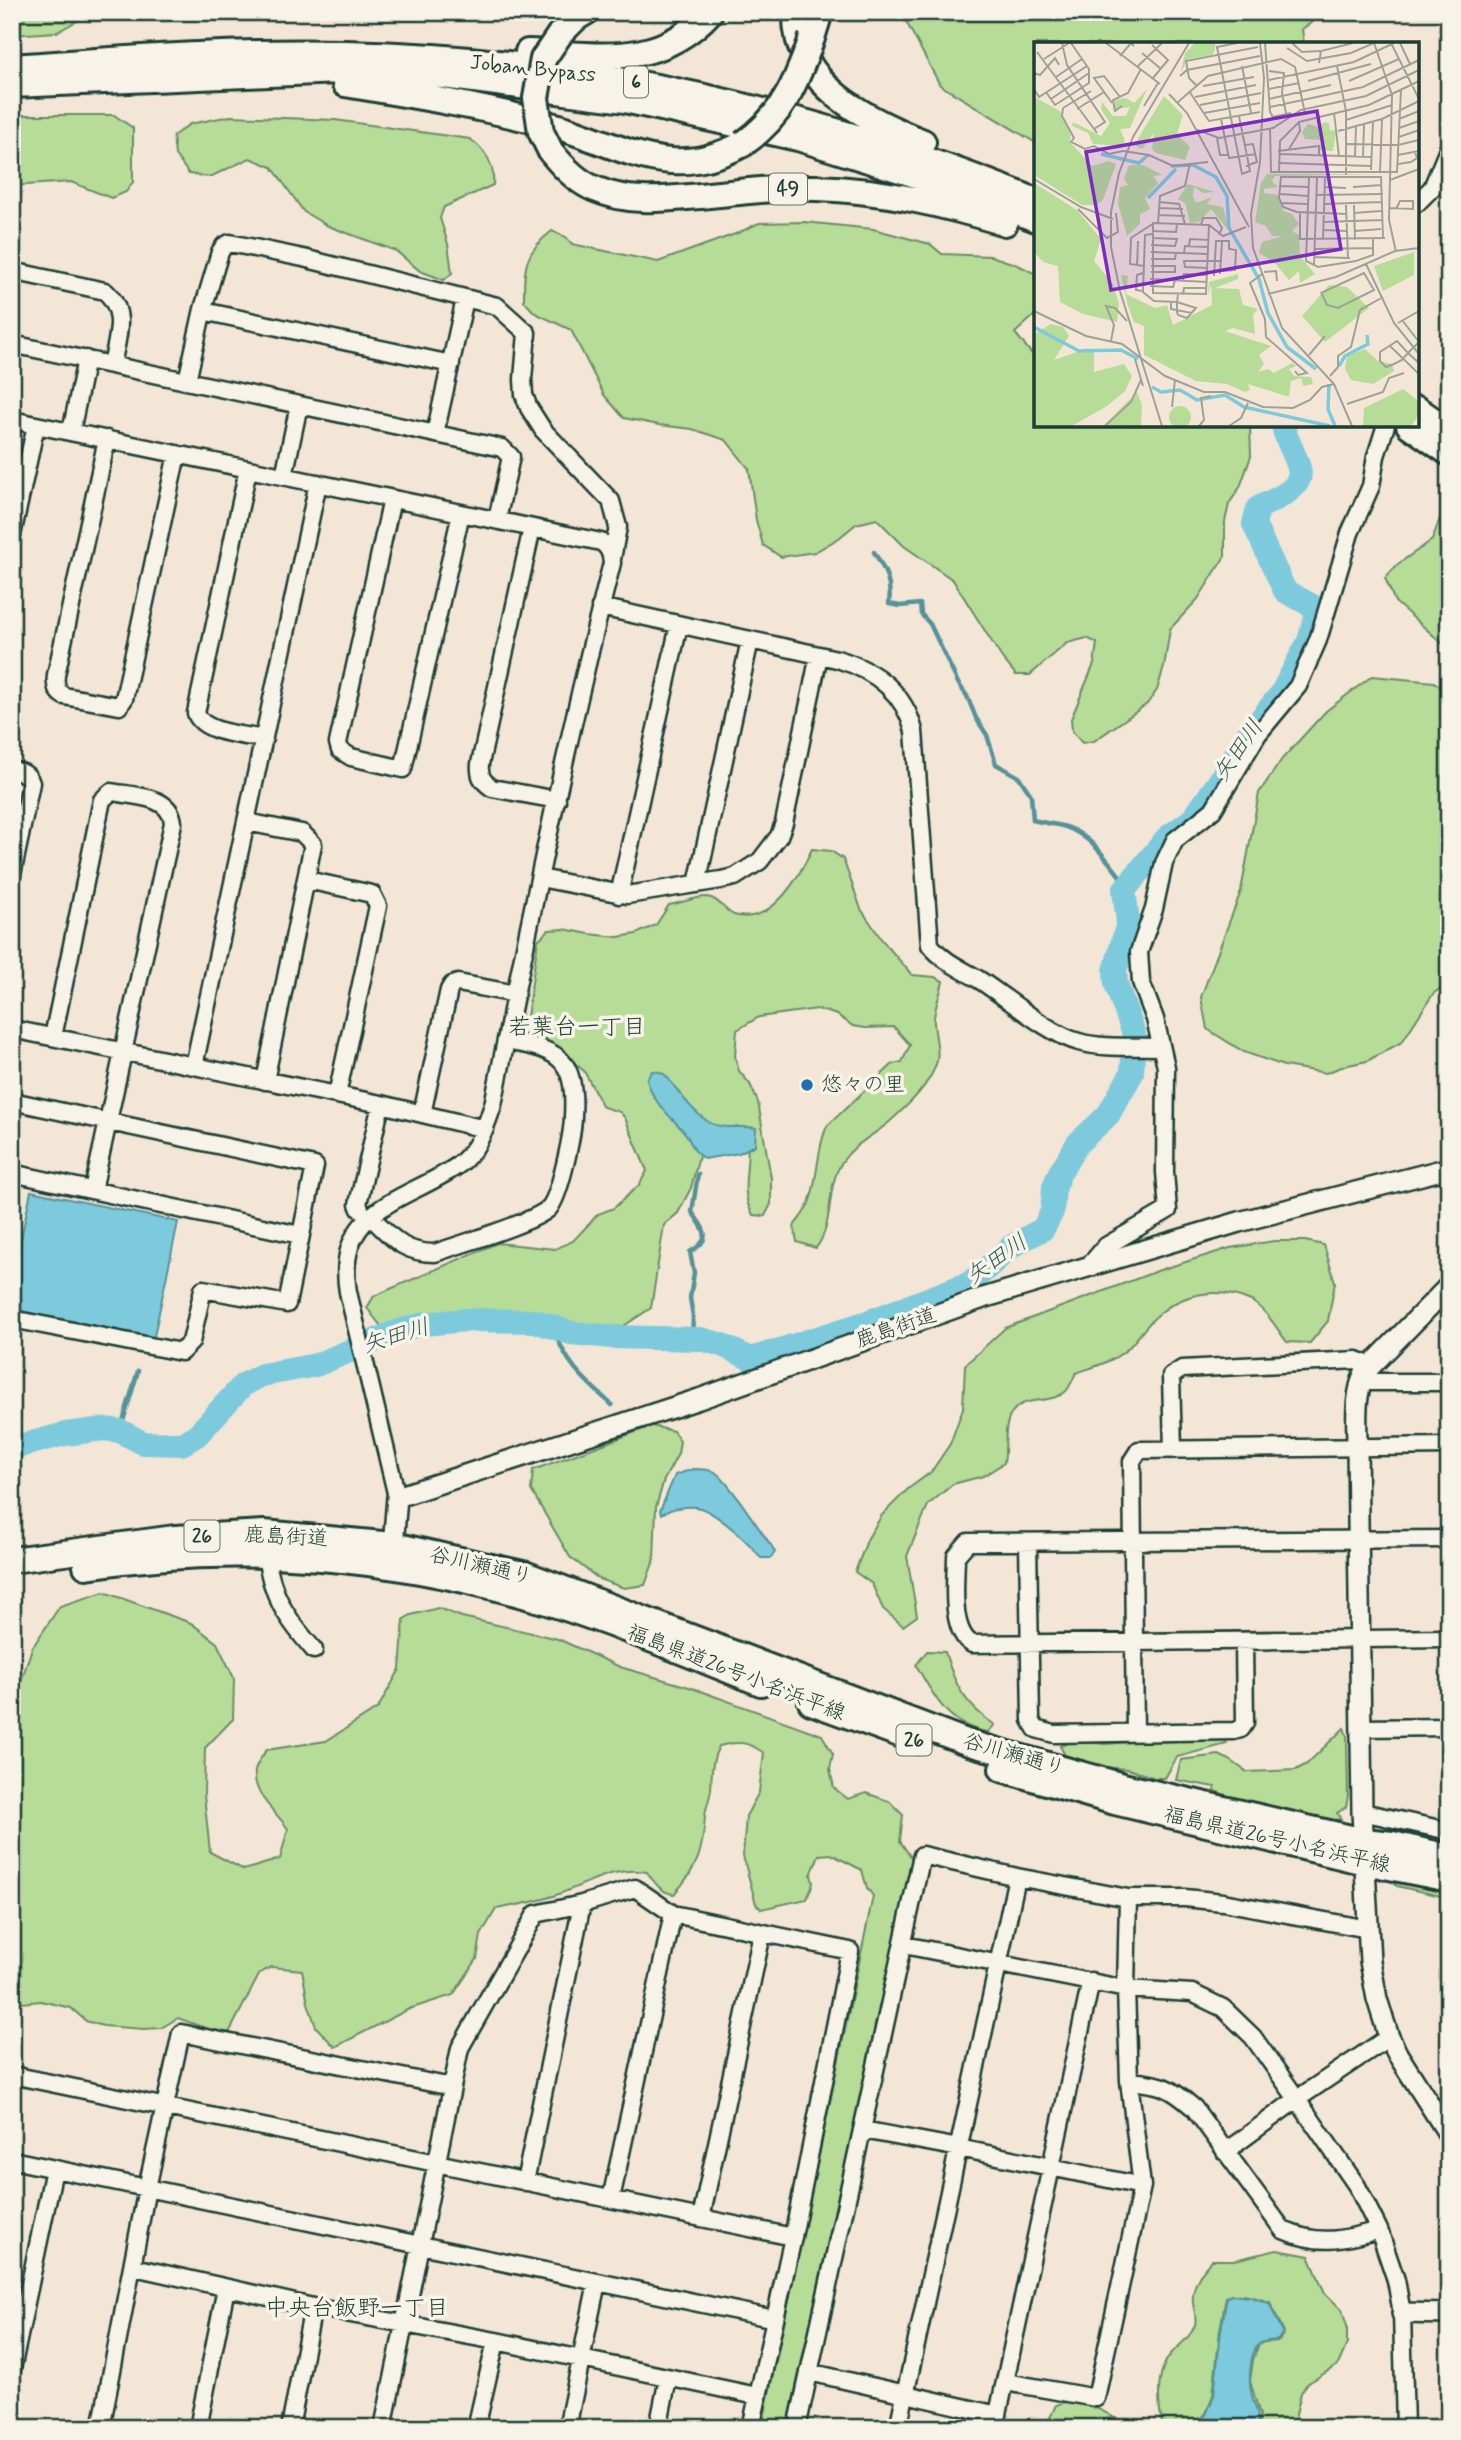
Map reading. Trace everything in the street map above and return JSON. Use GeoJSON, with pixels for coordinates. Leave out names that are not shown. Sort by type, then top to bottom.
{"type":"FeatureCollection","features":[{"type":"Feature","properties":{"kind":"main road","name":"49"},"geometry":{"type":"LineString","coordinates":[[586,12],[560,34],[543,59],[536,98],[541,132],[551,152],[564,167],[595,189],[642,201],[766,189],[869,191],[964,210],[1034,232]]}},
{"type":"Feature","properties":{"kind":"main road"},"geometry":{"type":"LineString","coordinates":[[345,53],[406,47],[626,55],[666,46],[685,36],[710,12]]}},
{"type":"Feature","properties":{"kind":"main road"},"geometry":{"type":"LineString","coordinates":[[796,12],[798,35],[807,58],[816,75],[839,100],[871,120],[971,161],[1034,191]]}},
{"type":"Feature","properties":{"kind":"main road"},"geometry":{"type":"LineString","coordinates":[[282,75],[472,106],[560,128],[670,161],[698,160],[728,152],[743,144],[762,131],[776,116],[791,91],[820,12]]}},
{"type":"Feature","properties":{"kind":"main road","name":"Joban Bypass"},"geometry":{"type":"LineString","coordinates":[[12,67],[220,53],[345,53],[531,67],[630,81],[828,127],[967,173],[1034,200]]}},
{"type":"Feature","properties":{"kind":"main road","name":"Joban Bypass"},"geometry":{"type":"LineString","coordinates":[[12,85],[340,71],[444,76],[625,100],[798,138],[945,184],[1034,218]]}},
{"type":"Feature","properties":{"kind":"main road"},"geometry":{"type":"LineString","coordinates":[[1419,410],[1449,431]]}},
{"type":"Feature","properties":{"kind":"main road"},"geometry":{"type":"LineString","coordinates":[[1412,427],[1449,453]]}},
{"type":"Feature","properties":{"kind":"main road","name":"鹿島街道"},"geometry":{"type":"LineString","coordinates":[[12,1560],[175,1538],[264,1533],[392,1555]]}},
{"type":"Feature","properties":{"kind":"main road","name":"26"},"geometry":{"type":"LineString","coordinates":[[12,1577],[178,1555],[392,1555]]}},
{"type":"Feature","properties":{"kind":"main road","name":"谷川瀬通り"},"geometry":{"type":"LineString","coordinates":[[392,1555],[527,1575],[969,1743],[1365,1851],[1392,1844],[1449,1857]]}},
{"type":"Feature","properties":{"kind":"main road","name":"福島県道26号小名浜平線"},"geometry":{"type":"LineString","coordinates":[[1365,1851],[1449,1879]]}},
{"type":"Feature","properties":{"kind":"street"},"geometry":{"type":"LineString","coordinates":[[1419,201],[1432,188],[1449,147]]}},
{"type":"Feature","properties":{"kind":"street"},"geometry":{"type":"LineString","coordinates":[[187,381],[220,252],[230,243],[303,258],[497,306],[527,333],[523,379],[524,395],[529,408],[543,430],[611,501],[618,527],[493,1105],[481,1140],[464,1161],[446,1174],[365,1212],[349,1251],[346,1280],[397,1497],[392,1555]]}},
{"type":"Feature","properties":{"kind":"street"},"geometry":{"type":"LineString","coordinates":[[12,271],[105,291],[111,297],[121,320],[112,365]]}},
{"type":"Feature","properties":{"kind":"street"},"geometry":{"type":"LineString","coordinates":[[435,434],[465,299]]}},
{"type":"Feature","properties":{"kind":"street"},"geometry":{"type":"LineString","coordinates":[[203,311],[451,364]]}},
{"type":"Feature","properties":{"kind":"street"},"geometry":{"type":"LineString","coordinates":[[12,344],[502,448],[511,457],[497,520]]}},
{"type":"Feature","properties":{"kind":"street"},"geometry":{"type":"LineString","coordinates":[[71,432],[86,359]]}},
{"type":"Feature","properties":{"kind":"street"},"geometry":{"type":"LineString","coordinates":[[284,476],[299,405]]}},
{"type":"Feature","properties":{"kind":"street"},"geometry":{"type":"LineString","coordinates":[[12,420],[601,542],[610,550],[612,563]]}},
{"type":"Feature","properties":{"kind":"street"},"geometry":{"type":"LineString","coordinates":[[12,536],[36,425]]}},
{"type":"Feature","properties":{"kind":"street"},"geometry":{"type":"LineString","coordinates":[[1086,1268],[1106,1246],[1168,1210],[1165,1172],[1166,1067],[1155,1019],[1138,967],[1139,952],[1154,909],[1164,863],[1175,840],[1213,810],[1258,734],[1298,686],[1318,640],[1350,533],[1371,486],[1376,456],[1385,427]]}},
{"type":"Feature","properties":{"kind":"street"},"geometry":{"type":"LineString","coordinates":[[107,439],[56,675],[57,688],[64,696],[119,706],[124,699],[177,454]]}},
{"type":"Feature","properties":{"kind":"street"},"geometry":{"type":"LineString","coordinates":[[247,468],[196,713],[198,720],[210,727],[264,739]]}},
{"type":"Feature","properties":{"kind":"street"},"geometry":{"type":"LineString","coordinates":[[194,1066],[318,483]]}},
{"type":"Feature","properties":{"kind":"street"},"geometry":{"type":"LineString","coordinates":[[392,499],[338,743],[340,750],[351,757],[403,769],[460,513]]}},
{"type":"Feature","properties":{"kind":"street"},"geometry":{"type":"LineString","coordinates":[[532,528],[480,764],[480,775],[484,783],[492,788],[557,800]]}},
{"type":"Feature","properties":{"kind":"street"},"geometry":{"type":"LineString","coordinates":[[600,607],[852,663],[878,677],[900,699],[911,717],[917,754],[930,945],[939,956],[1073,1041],[1100,1045],[1160,1047]]}},
{"type":"Feature","properties":{"kind":"street"},"geometry":{"type":"LineString","coordinates":[[619,895],[679,625]]}},
{"type":"Feature","properties":{"kind":"street"},"geometry":{"type":"LineString","coordinates":[[697,884],[750,640]]}},
{"type":"Feature","properties":{"kind":"street"},"geometry":{"type":"LineString","coordinates":[[540,878],[619,895],[735,877],[760,860],[779,836],[784,823],[819,655]]}},
{"type":"Feature","properties":{"kind":"street"},"geometry":{"type":"LineString","coordinates":[[12,770],[24,772],[30,777],[31,783],[12,875]]}},
{"type":"Feature","properties":{"kind":"street"},"geometry":{"type":"LineString","coordinates":[[53,1038],[102,800],[110,792],[162,802],[169,808],[173,823],[93,1190]]}},
{"type":"Feature","properties":{"kind":"street"},"geometry":{"type":"LineString","coordinates":[[247,821],[302,833],[313,844],[265,1080]]}},
{"type":"Feature","properties":{"kind":"street"},"geometry":{"type":"LineString","coordinates":[[307,880],[372,894],[378,906],[337,1095]]}},
{"type":"Feature","properties":{"kind":"street"},"geometry":{"type":"LineString","coordinates":[[422,1114],[452,985],[458,983],[516,994]]}},
{"type":"Feature","properties":{"kind":"street"},"geometry":{"type":"LineString","coordinates":[[12,1029],[381,1104],[485,1129]]}},
{"type":"Feature","properties":{"kind":"street"},"geometry":{"type":"LineString","coordinates":[[381,1104],[358,1204],[405,1249],[421,1253],[435,1252],[543,1213],[551,1206],[558,1192],[573,1118],[571,1080],[565,1065],[554,1054],[506,1041]]}},
{"type":"Feature","properties":{"kind":"street"},"geometry":{"type":"LineString","coordinates":[[12,1101],[315,1166],[287,1304],[203,1289],[191,1342],[181,1353],[12,1319]]}},
{"type":"Feature","properties":{"kind":"street","name":"鹿島街道"},"geometry":{"type":"LineString","coordinates":[[397,1497],[699,1399],[983,1298],[1239,1222],[1449,1168]]}},
{"type":"Feature","properties":{"kind":"street"},"geometry":{"type":"LineString","coordinates":[[12,1173],[300,1236]]}},
{"type":"Feature","properties":{"kind":"street"},"geometry":{"type":"LineString","coordinates":[[1446,2126],[1398,2055],[1389,2037],[1377,1999],[1370,1961],[1362,1812],[1357,1405],[1366,1374],[1449,1286]]}},
{"type":"Feature","properties":{"kind":"street"},"geometry":{"type":"LineString","coordinates":[[1173,1450],[1171,1377],[1182,1368],[1357,1360],[1366,1374]]}},
{"type":"Feature","properties":{"kind":"street"},"geometry":{"type":"LineString","coordinates":[[1366,1374],[1449,1382]]}},
{"type":"Feature","properties":{"kind":"street"},"geometry":{"type":"LineString","coordinates":[[1135,1732],[1132,1461],[1139,1450],[1449,1446]]}},
{"type":"Feature","properties":{"kind":"street"},"geometry":{"type":"LineString","coordinates":[[1449,1539],[968,1542],[956,1556],[956,1615],[966,1640],[972,1644],[1449,1638]]}},
{"type":"Feature","properties":{"kind":"street"},"geometry":{"type":"LineString","coordinates":[[1028,1542],[1031,1720],[1036,1729],[1054,1734],[1241,1729],[1245,1723],[1244,1641]]}},
{"type":"Feature","properties":{"kind":"street"},"geometry":{"type":"LineString","coordinates":[[266,1554],[273,1589],[282,1610],[314,1650]]}},
{"type":"Feature","properties":{"kind":"street"},"geometry":{"type":"LineString","coordinates":[[1362,1728],[1449,1727]]}},
{"type":"Feature","properties":{"kind":"street"},"geometry":{"type":"LineString","coordinates":[[1362,1812],[1449,1831]]}},
{"type":"Feature","properties":{"kind":"street"},"geometry":{"type":"LineString","coordinates":[[797,2428],[922,1855],[1017,1877],[1128,1898],[1185,1898],[1223,1902],[1368,1929]]}},
{"type":"Feature","properties":{"kind":"street"},"geometry":{"type":"LineString","coordinates":[[898,2428],[1017,1877]]}},
{"type":"Feature","properties":{"kind":"street"},"geometry":{"type":"LineString","coordinates":[[383,2428],[460,2048],[536,1914],[635,1888],[673,1914],[850,1951],[793,2237],[751,2428]]}},
{"type":"Feature","properties":{"kind":"street"},"geometry":{"type":"LineString","coordinates":[[1006,2382],[1096,2398],[1142,2186],[1129,2081],[1126,1989],[1128,1898]]}},
{"type":"Feature","properties":{"kind":"street"},"geometry":{"type":"LineString","coordinates":[[525,2182],[582,1904]]}},
{"type":"Feature","properties":{"kind":"street"},"geometry":{"type":"LineString","coordinates":[[611,2199],[673,1914]]}},
{"type":"Feature","properties":{"kind":"street"},"geometry":{"type":"LineString","coordinates":[[701,2218],[762,1934]]}},
{"type":"Feature","properties":{"kind":"street"},"geometry":{"type":"LineString","coordinates":[[904,1945],[1126,1989],[1192,1993],[1223,2008],[1253,2037],[1297,2099],[1357,2186],[1379,2230],[1396,2280],[1402,2313],[1405,2428]]}},
{"type":"Feature","properties":{"kind":"street"},"geometry":{"type":"LineString","coordinates":[[810,2372],[905,2394],[997,2421],[1091,1981]]}},
{"type":"Feature","properties":{"kind":"street"},"geometry":{"type":"LineString","coordinates":[[101,2428],[181,2033],[452,2087]]}},
{"type":"Feature","properties":{"kind":"street"},"geometry":{"type":"LineString","coordinates":[[1225,2152],[1389,2037]]}},
{"type":"Feature","properties":{"kind":"street"},"geometry":{"type":"LineString","coordinates":[[12,2075],[793,2237]]}},
{"type":"Feature","properties":{"kind":"street"},"geometry":{"type":"LineString","coordinates":[[1129,2081],[1159,2084],[1177,2093],[1194,2108],[1283,2230],[1303,2239],[1338,2241],[1379,2230]]}},
{"type":"Feature","properties":{"kind":"street"},"geometry":{"type":"LineString","coordinates":[[863,2130],[1142,2186]]}},
{"type":"Feature","properties":{"kind":"street"},"geometry":{"type":"LineString","coordinates":[[12,2160],[775,2319]]}},
{"type":"Feature","properties":{"kind":"street"},"geometry":{"type":"LineString","coordinates":[[12,2369],[54,2169]]}},
{"type":"Feature","properties":{"kind":"street"},"geometry":{"type":"LineString","coordinates":[[134,2267],[757,2396]]}},
{"type":"Feature","properties":{"kind":"street"},"geometry":{"type":"LineString","coordinates":[[567,2428],[597,2282]]}},
{"type":"Feature","properties":{"kind":"street"},"geometry":{"type":"LineString","coordinates":[[198,2428],[226,2288]]}},
{"type":"Feature","properties":{"kind":"street"},"geometry":{"type":"LineString","coordinates":[[290,2428],[313,2306]]}},
{"type":"Feature","properties":{"kind":"street"},"geometry":{"type":"LineString","coordinates":[[1402,2313],[1449,2314]]}},
{"type":"Feature","properties":{"kind":"street"},"geometry":{"type":"LineString","coordinates":[[476,2428],[496,2341]]}},
{"type":"Feature","properties":{"kind":"street"},"geometry":{"type":"LineString","coordinates":[[658,2428],[668,2378]]}},
{"type":"Feature","properties":{"kind":"green space"},"geometry":{"type":"Polygon","coordinates":[[[12,12],[93,12],[57,32],[12,35],[12,12]]]}},
{"type":"Feature","properties":{"kind":"green space"},"geometry":{"type":"Polygon","coordinates":[[[901,12],[1327,12],[1302,29],[1304,42],[1034,42],[1034,142],[940,85],[901,12]]]}},
{"type":"Feature","properties":{"kind":"green space"},"geometry":{"type":"Polygon","coordinates":[[[12,115],[114,115],[133,128],[133,182],[126,192],[111,198],[71,182],[12,186],[12,115]]]}},
{"type":"Feature","properties":{"kind":"green space"},"geometry":{"type":"Polygon","coordinates":[[[230,116],[335,120],[470,139],[481,148],[488,159],[493,185],[444,207],[440,218],[448,244],[452,273],[444,280],[420,271],[396,251],[328,226],[304,212],[272,167],[250,158],[210,177],[189,174],[175,155],[173,136],[190,124],[230,116]]]}},
{"type":"Feature","properties":{"kind":"green space"},"geometry":{"type":"Polygon","coordinates":[[[804,222],[873,229],[930,244],[942,254],[991,256],[1034,273],[1034,316],[1015,333],[1034,357],[1034,427],[1250,427],[1251,456],[1240,487],[1229,504],[1225,522],[1225,556],[1198,599],[1170,629],[1157,690],[1147,704],[1094,741],[1082,743],[1072,731],[1071,719],[1094,664],[1097,643],[1087,638],[1067,643],[1030,675],[1016,675],[1002,658],[953,580],[904,546],[877,519],[856,524],[815,552],[781,557],[763,545],[756,520],[749,469],[726,440],[692,429],[624,418],[604,395],[571,330],[535,313],[524,301],[525,270],[531,254],[552,231],[566,237],[572,244],[658,262],[759,223],[804,222]]]}},
{"type":"Feature","properties":{"kind":"green space"},"geometry":{"type":"Polygon","coordinates":[[[1446,502],[1449,503],[1449,649],[1395,602],[1385,578],[1398,564],[1432,540],[1446,502]]]}},
{"type":"Feature","properties":{"kind":"green space"},"geometry":{"type":"Polygon","coordinates":[[[1372,676],[1434,682],[1449,693],[1449,982],[1433,994],[1402,1042],[1367,1061],[1326,1073],[1284,1066],[1244,1052],[1207,1029],[1201,997],[1241,891],[1259,793],[1282,759],[1326,711],[1372,676]]]}},
{"type":"Feature","properties":{"kind":"green space"},"geometry":{"type":"Polygon","coordinates":[[[812,849],[831,851],[843,859],[861,909],[882,940],[912,975],[935,977],[943,981],[934,1018],[938,1056],[934,1070],[909,1103],[887,1124],[857,1145],[842,1162],[833,1183],[826,1228],[816,1248],[797,1242],[794,1226],[806,1209],[812,1193],[827,1126],[893,1064],[902,1062],[910,1045],[894,1027],[853,1026],[837,1015],[817,1009],[759,1017],[737,1030],[735,1056],[739,1071],[750,1084],[758,1102],[771,1178],[771,1204],[765,1216],[753,1215],[749,1206],[746,1197],[747,1139],[702,1144],[691,1188],[678,1213],[664,1225],[651,1308],[607,1337],[589,1341],[484,1323],[429,1328],[381,1326],[367,1308],[374,1296],[497,1243],[555,1249],[573,1241],[598,1214],[614,1208],[639,1185],[647,1171],[625,1118],[620,1112],[603,1107],[584,1071],[533,1029],[527,1017],[538,940],[549,930],[564,929],[618,937],[636,934],[656,925],[669,905],[702,897],[715,900],[734,915],[760,913],[772,906],[792,885],[812,849]]]}},
{"type":"Feature","properties":{"kind":"green space"},"geometry":{"type":"Polygon","coordinates":[[[1274,1241],[1305,1241],[1324,1245],[1335,1282],[1328,1321],[1310,1343],[1287,1342],[1261,1309],[1251,1301],[1239,1297],[1203,1294],[1169,1307],[1154,1318],[1121,1354],[1076,1373],[1070,1386],[1059,1396],[1025,1403],[1014,1410],[1006,1428],[1004,1463],[983,1476],[953,1484],[928,1505],[907,1556],[917,1616],[903,1626],[883,1609],[872,1584],[855,1572],[868,1538],[882,1515],[908,1489],[931,1472],[950,1444],[963,1408],[965,1365],[1005,1328],[1160,1270],[1230,1248],[1274,1241]]]}},
{"type":"Feature","properties":{"kind":"green space"},"geometry":{"type":"Polygon","coordinates":[[[652,1426],[673,1431],[680,1441],[678,1454],[664,1480],[656,1507],[654,1560],[645,1585],[624,1588],[599,1579],[570,1557],[531,1490],[533,1470],[652,1426]]]}},
{"type":"Feature","properties":{"kind":"green space"},"geometry":{"type":"Polygon","coordinates":[[[104,1592],[191,1623],[217,1643],[234,1678],[233,1719],[205,1748],[204,1795],[210,1852],[244,1870],[280,1859],[288,1829],[257,1787],[255,1770],[266,1750],[326,1741],[378,1708],[400,1669],[404,1619],[438,1608],[462,1617],[558,1639],[620,1667],[689,1687],[822,1735],[833,1754],[830,1769],[834,1788],[848,1799],[866,1793],[889,1801],[903,1815],[900,1841],[912,1859],[787,2428],[762,2428],[873,1896],[867,1888],[862,1870],[831,1854],[819,1855],[811,1875],[813,1883],[807,1899],[761,1909],[756,1904],[743,1856],[746,1816],[759,1792],[764,1753],[747,1744],[732,1743],[719,1746],[716,1751],[701,1849],[689,1876],[674,1894],[662,1889],[647,1872],[634,1871],[600,1877],[549,1897],[496,1909],[481,1935],[477,1959],[453,1995],[409,2009],[335,2047],[316,2027],[302,1970],[271,1967],[260,1973],[230,2031],[224,2035],[178,2018],[161,2028],[103,2026],[86,2021],[71,2008],[41,2001],[12,2004],[12,1701],[17,1694],[32,1648],[60,1606],[104,1592]]]}},
{"type":"Feature","properties":{"kind":"green space"},"geometry":{"type":"Polygon","coordinates":[[[927,1651],[945,1652],[962,1694],[995,1725],[988,1732],[963,1724],[944,1709],[916,1665],[927,1651]]]}},
{"type":"Feature","properties":{"kind":"green space"},"geometry":{"type":"Polygon","coordinates":[[[1344,1728],[1347,1736],[1348,1796],[1346,1807],[1337,1813],[1341,1819],[1252,1805],[1215,1791],[1215,1787],[1176,1780],[1181,1760],[1219,1755],[1247,1772],[1296,1770],[1307,1764],[1344,1728]]]}},
{"type":"Feature","properties":{"kind":"green space"},"geometry":{"type":"Polygon","coordinates":[[[1176,1738],[1223,1738],[1227,1744],[1177,1757],[1165,1778],[1067,1759],[1060,1746],[1075,1741],[1106,1744],[1176,1738]]]}},
{"type":"Feature","properties":{"kind":"green space"},"geometry":{"type":"Polygon","coordinates":[[[1393,1877],[1449,1886],[1449,1898],[1397,1886],[1393,1877]]]}},
{"type":"Feature","properties":{"kind":"green space"},"geometry":{"type":"Polygon","coordinates":[[[1277,2250],[1309,2256],[1325,2293],[1342,2310],[1347,2326],[1347,2344],[1338,2365],[1307,2384],[1301,2393],[1296,2428],[1258,2428],[1260,2415],[1250,2381],[1253,2360],[1258,2346],[1264,2342],[1279,2341],[1284,2332],[1270,2302],[1231,2295],[1226,2297],[1213,2395],[1206,2413],[1194,2428],[1163,2428],[1159,2400],[1162,2370],[1171,2354],[1193,2330],[1196,2317],[1193,2297],[1201,2274],[1212,2260],[1234,2260],[1277,2250]]]}},
{"type":"Feature","properties":{"kind":"green space"},"geometry":{"type":"Polygon","coordinates":[[[1072,2400],[1102,2411],[1128,2428],[1045,2428],[1056,2405],[1072,2400]]]}},
{"type":"Feature","properties":{"kind":"water"},"geometry":{"type":"Polygon","coordinates":[[[652,1071],[665,1075],[690,1106],[707,1121],[725,1127],[756,1128],[755,1145],[739,1153],[704,1159],[653,1095],[647,1079],[652,1071]]]}},
{"type":"Feature","properties":{"kind":"water"},"geometry":{"type":"Polygon","coordinates":[[[31,1191],[178,1222],[153,1341],[12,1312],[12,1282],[31,1191]]]}},
{"type":"Feature","properties":{"kind":"water"},"geometry":{"type":"Polygon","coordinates":[[[693,1469],[715,1472],[721,1477],[771,1545],[775,1552],[771,1558],[761,1558],[733,1529],[700,1508],[680,1508],[662,1514],[660,1511],[675,1475],[693,1469]]]}},
{"type":"Feature","properties":{"kind":"water"},"geometry":{"type":"Polygon","coordinates":[[[1227,2297],[1251,2297],[1269,2303],[1283,2332],[1278,2340],[1257,2346],[1252,2359],[1250,2383],[1258,2415],[1257,2428],[1196,2428],[1207,2413],[1214,2395],[1221,2330],[1227,2297]]]}},
{"type":"Feature","properties":{"kind":"waterway","name":"矢田川"},"geometry":{"type":"LineString","coordinates":[[12,1448],[65,1434],[104,1429],[120,1431],[143,1443],[182,1444],[197,1435],[243,1385],[262,1375],[316,1365],[398,1331],[423,1324],[467,1320],[535,1321],[571,1333],[612,1337],[701,1339],[722,1345],[751,1359],[865,1323],[970,1283],[1012,1246],[1043,1229],[1052,1212],[1054,1187],[1060,1172],[1078,1143],[1108,1115],[1132,1073],[1134,1034],[1116,984],[1115,971],[1128,922],[1124,890],[1167,838],[1193,819],[1246,737],[1281,694],[1309,641],[1318,609],[1285,591],[1254,524],[1258,508],[1293,488],[1300,475],[1284,427]]}},
{"type":"Feature","properties":{"kind":"waterway"},"geometry":{"type":"LineString","coordinates":[[874,552],[887,576],[889,604],[920,604],[921,614],[930,624],[987,735],[996,764],[1019,777],[1031,795],[1033,820],[1066,827],[1084,837],[1127,885]]}},
{"type":"Feature","properties":{"kind":"waterway"},"geometry":{"type":"LineString","coordinates":[[692,1339],[693,1316],[690,1298],[694,1273],[690,1252],[702,1243],[704,1238],[703,1229],[692,1212],[698,1174]]}},
{"type":"Feature","properties":{"kind":"waterway"},"geometry":{"type":"LineString","coordinates":[[554,1329],[564,1353],[585,1379],[612,1405]]}},
{"type":"Feature","properties":{"kind":"waterway"},"geometry":{"type":"LineString","coordinates":[[120,1431],[138,1371]]}},
{"type":"Feature","properties":{"kind":"place","name":"悠々の里"},"geometry":{"type":"Point","coordinates":[807,1085]}},
{"type":"Feature","properties":{"kind":"district","name":"若葉台一丁目"},"geometry":{"type":"Point","coordinates":[577,1028]}},
{"type":"Feature","properties":{"kind":"district","name":"中央台飯野一丁目"},"geometry":{"type":"Point","coordinates":[357,2309]}}]}
